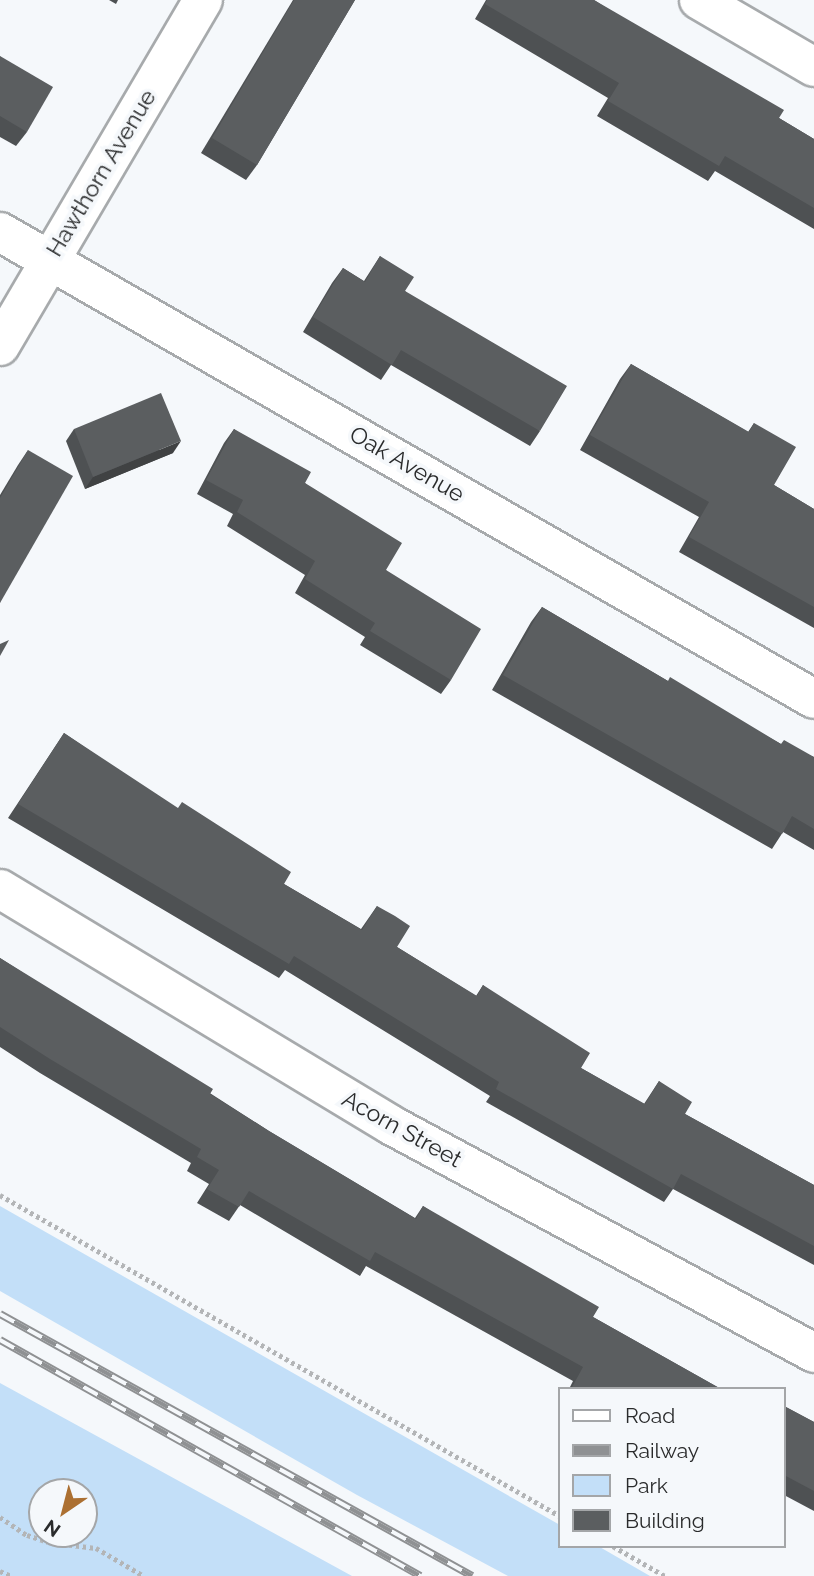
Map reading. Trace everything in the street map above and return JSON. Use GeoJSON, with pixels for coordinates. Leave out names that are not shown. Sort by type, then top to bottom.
{"type":"FeatureCollection","features":[{"type":"Feature","properties":{"kind":"street","name":"Hawthorn Avenue"},"geometry":{"type":"LineString","coordinates":[[0,346],[203,0]]}},
{"type":"Feature","properties":{"kind":"street"},"geometry":{"type":"LineString","coordinates":[[699,0],[814,67]]}},
{"type":"Feature","properties":{"kind":"street","name":"Oak Avenue"},"geometry":{"type":"LineString","coordinates":[[0,232],[814,699]]}},
{"type":"Feature","properties":{"kind":"street","name":"Acorn Street"},"geometry":{"type":"LineString","coordinates":[[0,889],[391,1125],[814,1353]]}},
{"type":"Feature","properties":{"kind":"path"},"geometry":{"type":"LineString","coordinates":[[0,1195],[558,1515]]}},
{"type":"Feature","properties":{"kind":"path"},"geometry":{"type":"LineString","coordinates":[[0,1517],[27,1535],[48,1542],[96,1548],[144,1576]]}},
{"type":"Feature","properties":{"kind":"path"},"geometry":{"type":"LineString","coordinates":[[616,1548],[665,1576]]}},
{"type":"Feature","properties":{"kind":"path"},"geometry":{"type":"LineString","coordinates":[[0,1571],[11,1576]]}},
{"type":"Feature","properties":{"kind":"green space"},"geometry":{"type":"Polygon","coordinates":[[[0,1206],[558,1524],[558,1548],[601,1548],[650,1576],[508,1576],[357,1495],[0,1291],[0,1206]]]}},
{"type":"Feature","properties":{"kind":"green space"},"geometry":{"type":"Polygon","coordinates":[[[0,1383],[352,1576],[0,1576],[0,1383]]]}},
{"type":"Feature","properties":{"kind":"building"},"geometry":{"type":"Polygon","coordinates":[[[294,0],[355,0],[257,165],[212,138],[294,0]]]}},
{"type":"Feature","properties":{"kind":"building"},"geometry":{"type":"Polygon","coordinates":[[[487,0],[594,0],[784,110],[779,118],[814,139],[814,208],[725,156],[719,166],[608,101],[619,83],[485,4],[487,0]]]}},
{"type":"Feature","properties":{"kind":"building"},"geometry":{"type":"Polygon","coordinates":[[[0,56],[53,87],[27,132],[0,116],[0,56]]]}},
{"type":"Feature","properties":{"kind":"building"},"geometry":{"type":"Polygon","coordinates":[[[380,256],[414,277],[405,291],[567,386],[540,431],[401,350],[392,365],[313,317],[343,268],[365,282],[380,256]]]}},
{"type":"Feature","properties":{"kind":"building"},"geometry":{"type":"Polygon","coordinates":[[[631,364],[749,432],[754,423],[796,447],[774,485],[814,509],[814,607],[689,537],[709,502],[590,435],[631,364]]]}},
{"type":"Feature","properties":{"kind":"building"},"geometry":{"type":"Polygon","coordinates":[[[161,393],[181,441],[93,477],[74,429],[161,393]]]}},
{"type":"Feature","properties":{"kind":"building"},"geometry":{"type":"Polygon","coordinates":[[[234,429],[311,472],[305,483],[402,543],[386,570],[481,629],[451,680],[370,631],[375,623],[305,579],[315,561],[237,512],[243,500],[206,480],[234,429]]]}},
{"type":"Feature","properties":{"kind":"building"},"geometry":{"type":"Polygon","coordinates":[[[28,450],[73,476],[0,603],[0,498],[28,450]]]}},
{"type":"Feature","properties":{"kind":"building"},"geometry":{"type":"Polygon","coordinates":[[[542,607],[668,681],[670,677],[781,744],[784,740],[814,757],[814,829],[792,816],[782,834],[503,675],[542,607]]]}},
{"type":"Feature","properties":{"kind":"building"},"geometry":{"type":"Polygon","coordinates":[[[9,640],[0,656],[0,644],[9,640]]]}},
{"type":"Feature","properties":{"kind":"building"},"geometry":{"type":"Polygon","coordinates":[[[64,733],[178,808],[182,802],[291,872],[284,884],[362,930],[377,906],[395,916],[410,926],[397,947],[477,996],[483,985],[590,1053],[581,1068],[645,1104],[659,1081],[692,1102],[685,1114],[814,1185],[814,1246],[681,1174],[673,1189],[496,1089],[499,1082],[294,956],[289,964],[18,804],[64,733]]]}},
{"type":"Feature","properties":{"kind":"building"},"geometry":{"type":"Polygon","coordinates":[[[0,958],[213,1089],[210,1094],[416,1219],[423,1206],[599,1307],[593,1317],[717,1387],[572,1387],[583,1367],[375,1252],[370,1261],[249,1191],[239,1207],[207,1189],[219,1170],[197,1157],[201,1149],[0,1027],[0,958]]]}},
{"type":"Feature","properties":{"kind":"building"},"geometry":{"type":"Polygon","coordinates":[[[786,1407],[814,1422],[814,1491],[786,1476],[786,1407]]]}},
{"type":"Feature","properties":{"kind":"railway"},"geometry":{"type":"LineString","coordinates":[[0,1314],[472,1576]]}},
{"type":"Feature","properties":{"kind":"railway"},"geometry":{"type":"LineString","coordinates":[[0,1340],[420,1576]]}}]}
